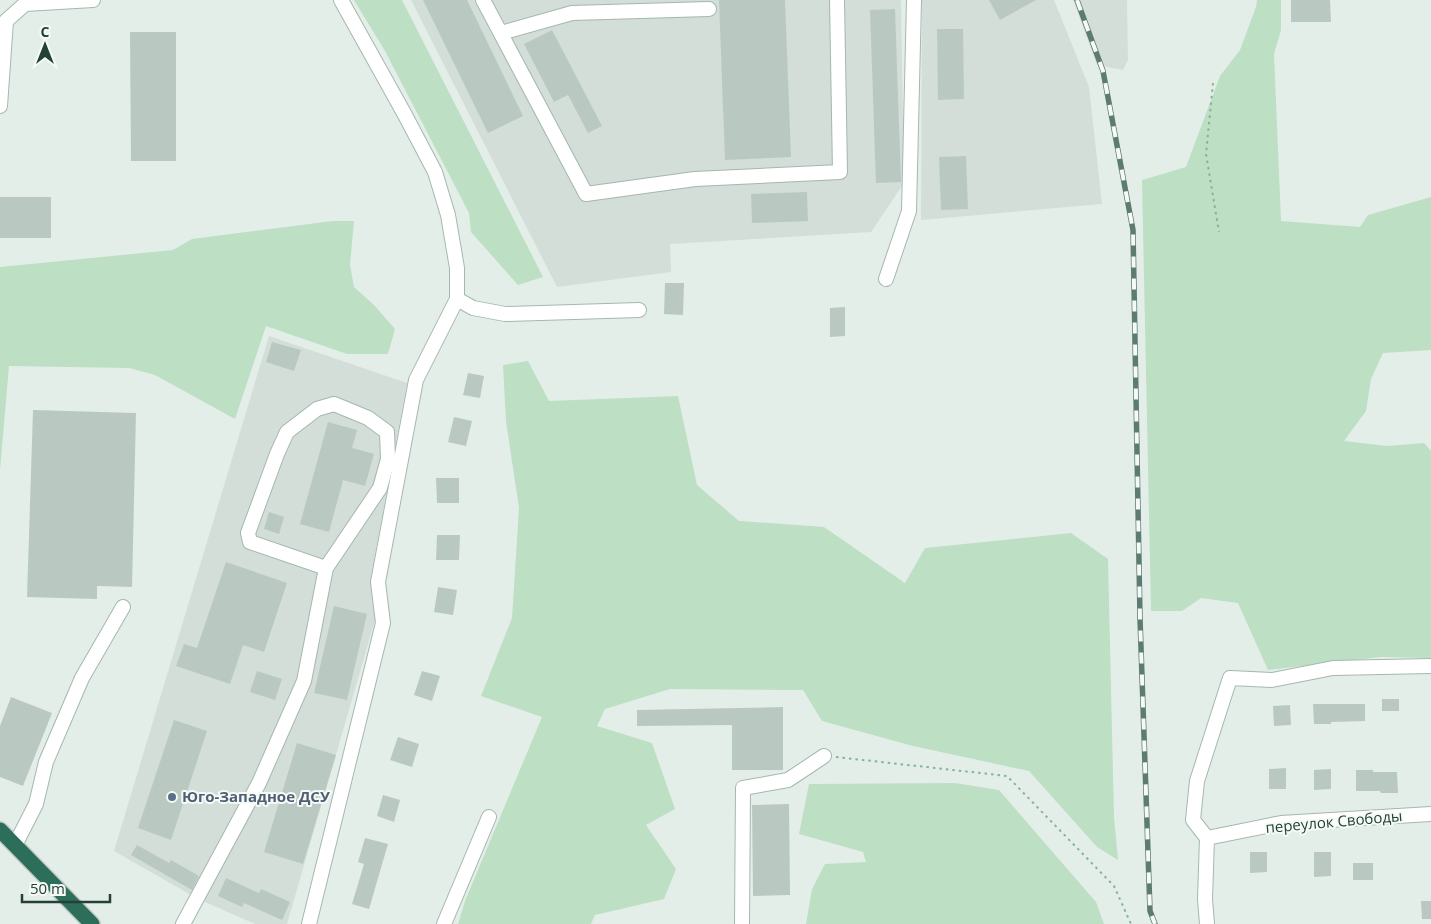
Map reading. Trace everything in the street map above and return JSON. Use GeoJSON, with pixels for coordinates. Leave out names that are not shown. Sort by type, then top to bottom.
{"type":"FeatureCollection","features":[{"type":"Feature","properties":{"kind":"highway"},"geometry":{"type":"LineString","coordinates":[[0,830],[92,924]]}},
{"type":"Feature","properties":{"kind":"street"},"geometry":{"type":"LineString","coordinates":[[0,106],[6,21],[25,4],[93,0]]}},
{"type":"Feature","properties":{"kind":"street"},"geometry":{"type":"LineString","coordinates":[[309,924],[383,623],[378,582],[416,380],[457,299],[457,268],[448,215],[435,172],[341,0]]}},
{"type":"Feature","properties":{"kind":"street"},"geometry":{"type":"LineString","coordinates":[[483,0],[586,194],[695,179],[840,172],[837,0]]}},
{"type":"Feature","properties":{"kind":"street"},"geometry":{"type":"LineString","coordinates":[[886,279],[909,211],[914,0]]}},
{"type":"Feature","properties":{"kind":"street"},"geometry":{"type":"LineString","coordinates":[[501,33],[572,13],[709,9]]}},
{"type":"Feature","properties":{"kind":"street"},"geometry":{"type":"LineString","coordinates":[[457,299],[474,308],[505,314],[639,310]]}},
{"type":"Feature","properties":{"kind":"street"},"geometry":{"type":"LineString","coordinates":[[183,924],[258,783],[304,681],[326,568],[380,488],[388,459],[387,432],[368,418],[334,404],[317,409],[287,432],[248,533],[250,542],[326,568]]}},
{"type":"Feature","properties":{"kind":"street"},"geometry":{"type":"LineString","coordinates":[[15,845],[36,804],[46,762],[82,678],[122,607]]}},
{"type":"Feature","properties":{"kind":"street"},"geometry":{"type":"LineString","coordinates":[[1207,924],[1205,899],[1207,838],[1193,820],[1197,781],[1230,678],[1272,680],[1332,668],[1431,666]]}},
{"type":"Feature","properties":{"kind":"street"},"geometry":{"type":"LineString","coordinates":[[742,924],[743,788],[788,780],[824,756]]}},
{"type":"Feature","properties":{"kind":"street","name":"переулок Свободы"},"geometry":{"type":"LineString","coordinates":[[1207,838],[1281,823],[1431,814]]}},
{"type":"Feature","properties":{"kind":"street"},"geometry":{"type":"LineString","coordinates":[[444,924],[489,817]]}},
{"type":"Feature","properties":{"kind":"path"},"geometry":{"type":"LineString","coordinates":[[1213,83],[1206,154],[1219,232]]}},
{"type":"Feature","properties":{"kind":"path"},"geometry":{"type":"LineString","coordinates":[[824,756],[1007,776],[1114,886],[1131,924]]}},
{"type":"Feature","properties":{"kind":"shaded area"},"geometry":{"type":"Polygon","coordinates":[[[411,0],[901,0],[904,183],[871,232],[670,244],[671,272],[557,287],[411,0]]]}},
{"type":"Feature","properties":{"kind":"shaded area"},"geometry":{"type":"Polygon","coordinates":[[[922,0],[1054,0],[1089,87],[1102,204],[921,220],[922,0]]]}},
{"type":"Feature","properties":{"kind":"shaded area"},"geometry":{"type":"Polygon","coordinates":[[[1073,0],[1127,0],[1128,60],[1123,70],[1097,65],[1073,0]]]}},
{"type":"Feature","properties":{"kind":"shaded area","name":"Юго-Западное ДСУ"},"geometry":{"type":"Polygon","coordinates":[[[269,336],[407,383],[371,576],[377,613],[287,924],[255,924],[198,899],[114,851],[269,336]]]}},
{"type":"Feature","properties":{"kind":"green space"},"geometry":{"type":"Polygon","coordinates":[[[354,0],[402,0],[543,277],[518,285],[471,232],[469,213],[385,51],[354,0]]]}},
{"type":"Feature","properties":{"kind":"green space"},"geometry":{"type":"Polygon","coordinates":[[[1257,0],[1281,0],[1281,30],[1274,54],[1281,221],[1360,227],[1368,215],[1431,197],[1431,350],[1383,353],[1371,379],[1366,411],[1344,441],[1387,446],[1424,443],[1431,451],[1431,658],[1381,657],[1268,670],[1238,603],[1201,598],[1182,611],[1151,611],[1142,180],[1186,167],[1220,76],[1240,50],[1257,0]]]}},
{"type":"Feature","properties":{"kind":"green space"},"geometry":{"type":"Polygon","coordinates":[[[333,221],[354,221],[350,265],[354,287],[374,305],[395,329],[388,354],[347,354],[266,326],[235,419],[155,375],[129,368],[9,366],[0,470],[0,267],[173,250],[192,239],[333,221]]]}},
{"type":"Feature","properties":{"kind":"green space"},"geometry":{"type":"Polygon","coordinates":[[[528,361],[549,401],[678,396],[697,485],[739,521],[824,527],[905,583],[925,548],[1071,533],[1108,559],[1114,817],[1118,860],[1097,847],[1029,771],[913,746],[822,721],[803,690],[670,689],[605,709],[597,726],[652,743],[675,809],[646,825],[676,869],[664,899],[595,915],[591,924],[458,924],[465,901],[542,717],[481,696],[512,618],[519,508],[506,421],[503,365],[528,361]]]}},
{"type":"Feature","properties":{"kind":"green space"},"geometry":{"type":"Polygon","coordinates":[[[955,783],[999,790],[1096,902],[1104,924],[806,924],[812,889],[825,864],[866,862],[863,852],[799,834],[809,784],[955,783]]]}},
{"type":"Feature","properties":{"kind":"building"},"geometry":{"type":"Polygon","coordinates":[[[423,0],[467,0],[523,116],[488,133],[423,0]]]}},
{"type":"Feature","properties":{"kind":"building"},"geometry":{"type":"Polygon","coordinates":[[[719,0],[785,0],[791,157],[725,160],[719,0]]]}},
{"type":"Feature","properties":{"kind":"building"},"geometry":{"type":"Polygon","coordinates":[[[989,0],[1036,0],[1000,20],[989,0]]]}},
{"type":"Feature","properties":{"kind":"building"},"geometry":{"type":"Polygon","coordinates":[[[1291,0],[1330,0],[1331,22],[1291,22],[1291,0]]]}},
{"type":"Feature","properties":{"kind":"building"},"geometry":{"type":"Polygon","coordinates":[[[895,9],[901,182],[876,183],[870,10],[895,9]]]}},
{"type":"Feature","properties":{"kind":"building"},"geometry":{"type":"Polygon","coordinates":[[[937,29],[963,29],[964,99],[938,100],[937,29]]]}},
{"type":"Feature","properties":{"kind":"building"},"geometry":{"type":"Polygon","coordinates":[[[552,30],[602,126],[588,133],[568,95],[554,102],[524,44],[552,30]]]}},
{"type":"Feature","properties":{"kind":"building"},"geometry":{"type":"Polygon","coordinates":[[[130,32],[176,32],[176,161],[131,161],[130,32]]]}},
{"type":"Feature","properties":{"kind":"building"},"geometry":{"type":"Polygon","coordinates":[[[966,156],[968,209],[941,210],[939,157],[966,156]]]}},
{"type":"Feature","properties":{"kind":"building"},"geometry":{"type":"Polygon","coordinates":[[[807,192],[808,221],[752,223],[751,194],[807,192]]]}},
{"type":"Feature","properties":{"kind":"building"},"geometry":{"type":"Polygon","coordinates":[[[0,197],[51,197],[51,238],[0,238],[0,197]]]}},
{"type":"Feature","properties":{"kind":"building"},"geometry":{"type":"Polygon","coordinates":[[[665,283],[684,283],[683,315],[664,314],[665,283]]]}},
{"type":"Feature","properties":{"kind":"building"},"geometry":{"type":"Polygon","coordinates":[[[845,307],[845,336],[830,337],[830,308],[845,307]]]}},
{"type":"Feature","properties":{"kind":"building"},"geometry":{"type":"Polygon","coordinates":[[[272,342],[301,350],[294,371],[266,362],[272,342]]]}},
{"type":"Feature","properties":{"kind":"building"},"geometry":{"type":"Polygon","coordinates":[[[468,373],[484,376],[480,398],[463,395],[468,373]]]}},
{"type":"Feature","properties":{"kind":"building"},"geometry":{"type":"Polygon","coordinates":[[[33,410],[136,413],[132,587],[97,586],[97,599],[27,597],[33,410]]]}},
{"type":"Feature","properties":{"kind":"building"},"geometry":{"type":"Polygon","coordinates":[[[454,417],[472,421],[466,446],[448,442],[454,417]]]}},
{"type":"Feature","properties":{"kind":"building"},"geometry":{"type":"Polygon","coordinates":[[[328,422],[357,430],[352,448],[374,454],[365,486],[343,480],[329,532],[300,524],[328,422]]]}},
{"type":"Feature","properties":{"kind":"building"},"geometry":{"type":"Polygon","coordinates":[[[436,478],[459,478],[459,503],[437,503],[436,478]]]}},
{"type":"Feature","properties":{"kind":"building"},"geometry":{"type":"Polygon","coordinates":[[[269,512],[284,517],[279,534],[264,529],[269,512]]]}},
{"type":"Feature","properties":{"kind":"building"},"geometry":{"type":"Polygon","coordinates":[[[437,535],[460,535],[459,560],[436,560],[437,535]]]}},
{"type":"Feature","properties":{"kind":"building"},"geometry":{"type":"Polygon","coordinates":[[[226,562],[287,583],[264,652],[243,645],[230,684],[176,666],[184,644],[197,648],[226,562]]]}},
{"type":"Feature","properties":{"kind":"building"},"geometry":{"type":"Polygon","coordinates":[[[438,587],[457,590],[453,615],[434,612],[438,587]]]}},
{"type":"Feature","properties":{"kind":"building"},"geometry":{"type":"Polygon","coordinates":[[[334,606],[367,614],[347,700],[314,693],[334,606]]]}},
{"type":"Feature","properties":{"kind":"building"},"geometry":{"type":"Polygon","coordinates":[[[257,671],[282,679],[275,700],[250,692],[257,671]]]}},
{"type":"Feature","properties":{"kind":"building"},"geometry":{"type":"Polygon","coordinates":[[[422,671],[440,676],[432,701],[414,695],[422,671]]]}},
{"type":"Feature","properties":{"kind":"building"},"geometry":{"type":"Polygon","coordinates":[[[11,697],[52,713],[23,786],[0,777],[0,726],[11,697]]]}},
{"type":"Feature","properties":{"kind":"building"},"geometry":{"type":"Polygon","coordinates":[[[1382,699],[1399,699],[1399,711],[1382,711],[1382,699]]]}},
{"type":"Feature","properties":{"kind":"building"},"geometry":{"type":"Polygon","coordinates":[[[1313,704],[1365,704],[1365,721],[1314,724],[1313,704]]]}},
{"type":"Feature","properties":{"kind":"building"},"geometry":{"type":"Polygon","coordinates":[[[1290,705],[1291,725],[1274,726],[1273,706],[1290,705]]]}},
{"type":"Feature","properties":{"kind":"building"},"geometry":{"type":"Polygon","coordinates":[[[783,707],[783,770],[732,770],[732,725],[637,726],[637,710],[783,707]]]}},
{"type":"Feature","properties":{"kind":"building"},"geometry":{"type":"Polygon","coordinates":[[[174,720],[207,731],[171,840],[138,828],[174,720]]]}},
{"type":"Feature","properties":{"kind":"building"},"geometry":{"type":"Polygon","coordinates":[[[398,737],[419,744],[412,767],[390,760],[398,737]]]}},
{"type":"Feature","properties":{"kind":"building"},"geometry":{"type":"Polygon","coordinates":[[[297,743],[336,755],[303,864],[264,852],[297,743]]]}},
{"type":"Feature","properties":{"kind":"building"},"geometry":{"type":"Polygon","coordinates":[[[1286,768],[1286,789],[1269,789],[1269,769],[1286,768]]]}},
{"type":"Feature","properties":{"kind":"building"},"geometry":{"type":"Polygon","coordinates":[[[1331,769],[1331,789],[1314,790],[1314,770],[1331,769]]]}},
{"type":"Feature","properties":{"kind":"building"},"geometry":{"type":"Polygon","coordinates":[[[1356,770],[1397,772],[1398,793],[1356,791],[1356,770]]]}},
{"type":"Feature","properties":{"kind":"building"},"geometry":{"type":"Polygon","coordinates":[[[383,795],[400,800],[394,822],[377,816],[383,795]]]}},
{"type":"Feature","properties":{"kind":"building"},"geometry":{"type":"Polygon","coordinates":[[[789,804],[790,895],[753,896],[752,805],[789,804]]]}},
{"type":"Feature","properties":{"kind":"building"},"geometry":{"type":"Polygon","coordinates":[[[365,838],[388,844],[369,909],[352,904],[364,864],[358,862],[365,838]]]}},
{"type":"Feature","properties":{"kind":"building"},"geometry":{"type":"Polygon","coordinates":[[[137,845],[169,863],[171,860],[199,876],[192,890],[131,855],[137,845]]]}},
{"type":"Feature","properties":{"kind":"building"},"geometry":{"type":"Polygon","coordinates":[[[1250,852],[1267,852],[1267,872],[1250,873],[1250,852]]]}},
{"type":"Feature","properties":{"kind":"building"},"geometry":{"type":"Polygon","coordinates":[[[1314,852],[1331,852],[1331,876],[1314,877],[1314,852]]]}},
{"type":"Feature","properties":{"kind":"building"},"geometry":{"type":"Polygon","coordinates":[[[1353,863],[1373,863],[1373,880],[1353,880],[1353,863]]]}},
{"type":"Feature","properties":{"kind":"building"},"geometry":{"type":"Polygon","coordinates":[[[226,878],[259,893],[261,889],[290,902],[282,920],[244,903],[242,907],[218,896],[226,878]]]}},
{"type":"Feature","properties":{"kind":"building"},"geometry":{"type":"Polygon","coordinates":[[[1421,901],[1431,901],[1431,919],[1422,919],[1421,901]]]}},
{"type":"Feature","properties":{"kind":"railway"},"geometry":{"type":"LineString","coordinates":[[1077,0],[1103,71],[1133,230],[1140,618],[1150,911],[1155,924]]}},
{"type":"Feature","properties":{"kind":"place","name":"Юго-Западное ДСУ"},"geometry":{"type":"Point","coordinates":[172,797]}}]}
